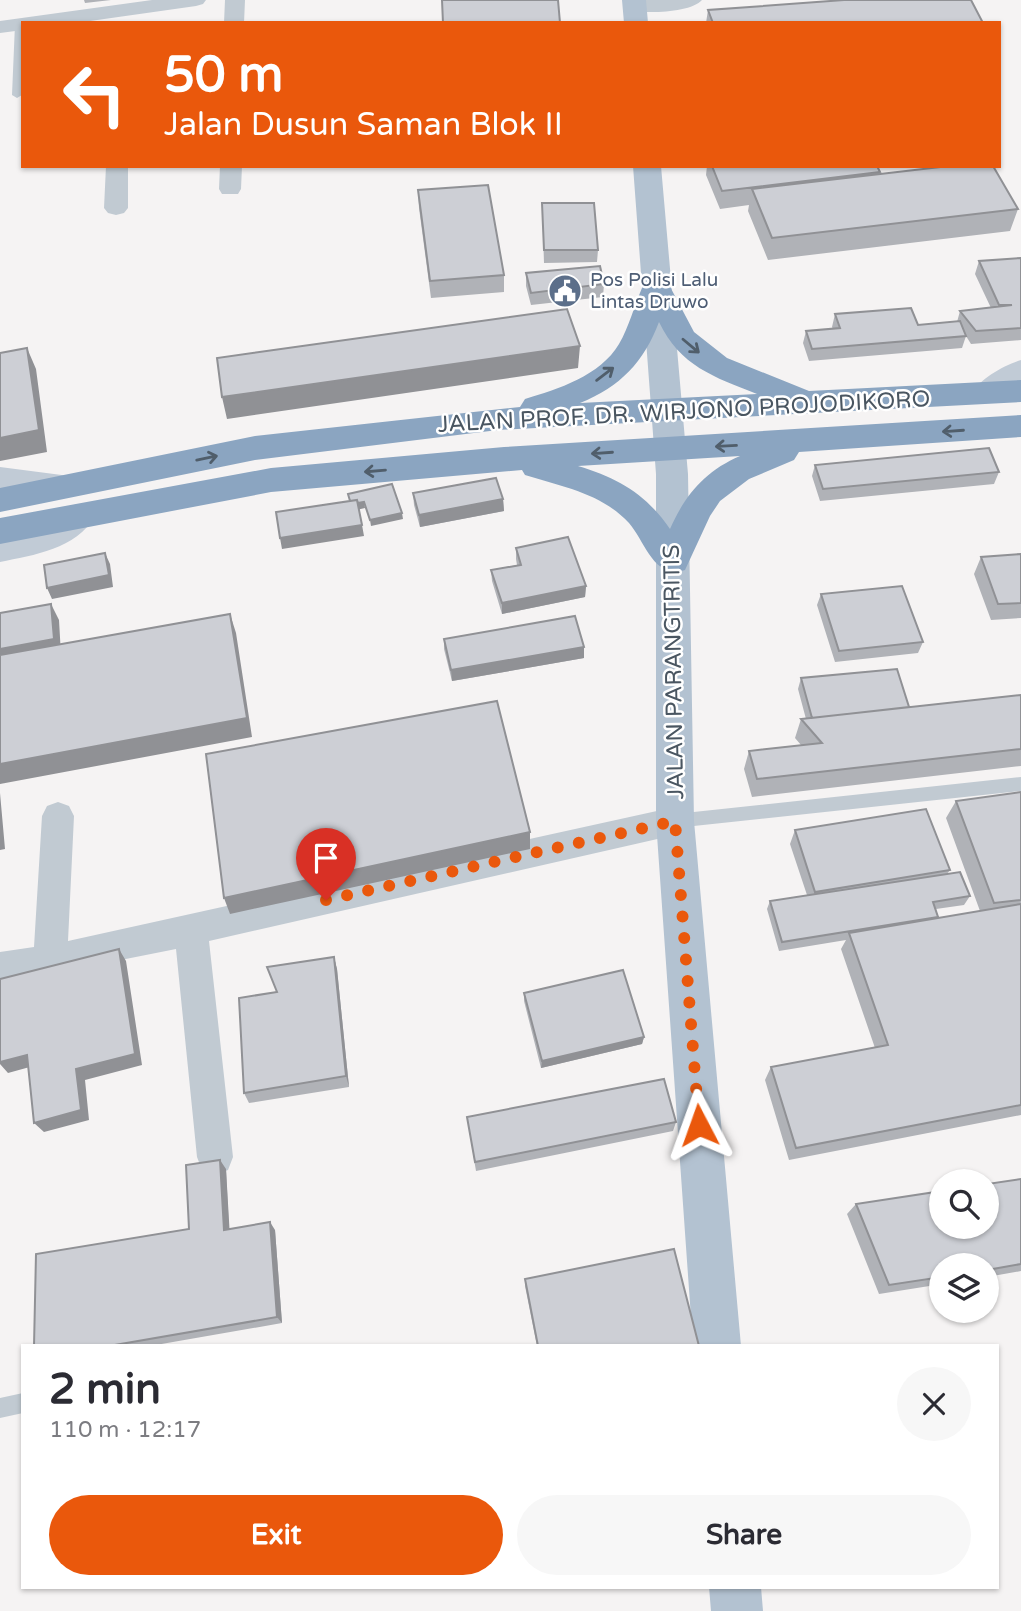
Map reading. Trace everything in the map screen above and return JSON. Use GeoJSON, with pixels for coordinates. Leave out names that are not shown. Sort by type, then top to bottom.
{"type":"FeatureCollection","features":[{"type":"Feature","properties":{"kind":"highway"},"geometry":{"type":"LineString","coordinates":[[657,288],[682,338],[716,366],[808,403]]}},
{"type":"Feature","properties":{"kind":"highway"},"geometry":{"type":"LineString","coordinates":[[498,419],[567,397],[607,375],[629,353],[657,288]]}},
{"type":"Feature","properties":{"kind":"highway","name":"JALAN PROF. DR. WIRJONO PROJODIKORO"},"geometry":{"type":"LineString","coordinates":[[143,487],[255,448],[498,419],[1021,391]]}},
{"type":"Feature","properties":{"kind":"highway"},"geometry":{"type":"LineString","coordinates":[[673,561],[701,501],[724,478],[755,461],[822,440],[1021,426]]}},
{"type":"Feature","properties":{"kind":"highway","name":"JALAN PROF. DR. WIRJONO PROJODIKORO"},"geometry":{"type":"LineString","coordinates":[[0,531],[71,501],[143,487],[271,480],[504,459],[822,440]]}},
{"type":"Feature","properties":{"kind":"highway"},"geometry":{"type":"LineString","coordinates":[[504,459],[572,475],[607,488],[640,513],[673,561]]}},
{"type":"Feature","properties":{"kind":"highway"},"geometry":{"type":"LineString","coordinates":[[0,500],[71,501]]}},
{"type":"Feature","properties":{"kind":"main road","name":"JALAN PARANGTRITIS"},"geometry":{"type":"LineString","coordinates":[[647,168],[670,449],[675,821],[716,1344]]}},
{"type":"Feature","properties":{"kind":"main road"},"geometry":{"type":"LineString","coordinates":[[736,1589],[737,1611]]}},
{"type":"Feature","properties":{"kind":"street"},"geometry":{"type":"LineString","coordinates":[[56,21],[120,16],[195,0]]}},
{"type":"Feature","properties":{"kind":"street"},"geometry":{"type":"LineString","coordinates":[[234,21],[235,0]]}},
{"type":"Feature","properties":{"kind":"street"},"geometry":{"type":"LineString","coordinates":[[635,10],[692,0]]}},
{"type":"Feature","properties":{"kind":"street"},"geometry":{"type":"LineString","coordinates":[[116,208],[117,168]]}},
{"type":"Feature","properties":{"kind":"street"},"geometry":{"type":"LineString","coordinates":[[987,394],[1021,371]]}},
{"type":"Feature","properties":{"kind":"street"},"geometry":{"type":"LineString","coordinates":[[0,480],[71,501],[44,540],[0,549]]}},
{"type":"Feature","properties":{"kind":"street"},"geometry":{"type":"LineString","coordinates":[[50,959],[58,816]]}},
{"type":"Feature","properties":{"kind":"street"},"geometry":{"type":"LineString","coordinates":[[0,968],[191,930],[675,821]]}},
{"type":"Feature","properties":{"kind":"street"},"geometry":{"type":"LineString","coordinates":[[191,930],[215,1157]]}},
{"type":"Feature","properties":{"kind":"lane"},"geometry":{"type":"LineString","coordinates":[[18,24],[18,95]]}},
{"type":"Feature","properties":{"kind":"lane"},"geometry":{"type":"LineString","coordinates":[[675,821],[1021,785]]}},
{"type":"Feature","properties":{"kind":"lane"},"geometry":{"type":"LineString","coordinates":[[0,1408],[21,1403]]}},
{"type":"Feature","properties":{"kind":"building"},"geometry":{"type":"Polygon","coordinates":[[[442,0],[558,0],[560,21],[443,21],[442,0]]]}},
{"type":"Feature","properties":{"kind":"building"},"geometry":{"type":"Polygon","coordinates":[[[844,0],[971,0],[982,21],[712,21],[708,10],[844,0]]]}},
{"type":"Feature","properties":{"kind":"building"},"geometry":{"type":"Polygon","coordinates":[[[713,168],[878,168],[880,172],[722,191],[713,168]]]}},
{"type":"Feature","properties":{"kind":"building"},"geometry":{"type":"Polygon","coordinates":[[[932,168],[994,168],[1018,209],[772,238],[752,189],[932,168]]]}},
{"type":"Feature","properties":{"kind":"building"},"geometry":{"type":"Polygon","coordinates":[[[488,185],[504,275],[430,281],[418,190],[488,185]]]}},
{"type":"Feature","properties":{"kind":"building"},"geometry":{"type":"Polygon","coordinates":[[[542,203],[594,203],[598,250],[544,250],[542,203]]]}},
{"type":"Feature","properties":{"kind":"building"},"geometry":{"type":"Polygon","coordinates":[[[1021,258],[1021,328],[976,331],[960,311],[1012,305],[999,305],[979,261],[1021,258]]]}},
{"type":"Feature","properties":{"kind":"building"},"geometry":{"type":"Polygon","coordinates":[[[600,266],[604,284],[531,293],[526,273],[600,266]]]}},
{"type":"Feature","properties":{"kind":"building"},"geometry":{"type":"Polygon","coordinates":[[[911,308],[918,325],[960,321],[966,336],[812,349],[806,331],[840,328],[835,314],[911,308]]]}},
{"type":"Feature","properties":{"kind":"building"},"geometry":{"type":"Polygon","coordinates":[[[567,309],[580,346],[222,397],[217,358],[567,309]]]}},
{"type":"Feature","properties":{"kind":"building"},"geometry":{"type":"Polygon","coordinates":[[[27,348],[39,430],[0,438],[0,353],[27,348]]]}},
{"type":"Feature","properties":{"kind":"building"},"geometry":{"type":"Polygon","coordinates":[[[989,448],[999,472],[823,489],[815,465],[989,448]]]}},
{"type":"Feature","properties":{"kind":"building"},"geometry":{"type":"Polygon","coordinates":[[[496,478],[503,499],[419,515],[413,493],[496,478]]]}},
{"type":"Feature","properties":{"kind":"building"},"geometry":{"type":"Polygon","coordinates":[[[392,484],[402,513],[370,520],[364,502],[350,501],[348,494],[392,484]]]}},
{"type":"Feature","properties":{"kind":"building"},"geometry":{"type":"Polygon","coordinates":[[[357,500],[362,525],[280,538],[276,512],[357,500]]]}},
{"type":"Feature","properties":{"kind":"building"},"geometry":{"type":"Polygon","coordinates":[[[568,537],[586,586],[502,603],[491,570],[521,565],[516,548],[568,537]]]}},
{"type":"Feature","properties":{"kind":"building"},"geometry":{"type":"Polygon","coordinates":[[[105,553],[109,575],[47,588],[44,565],[105,553]]]}},
{"type":"Feature","properties":{"kind":"building"},"geometry":{"type":"Polygon","coordinates":[[[1021,554],[1021,603],[998,604],[981,557],[1021,554]]]}},
{"type":"Feature","properties":{"kind":"building"},"geometry":{"type":"Polygon","coordinates":[[[902,586],[923,642],[839,651],[821,594],[902,586]]]}},
{"type":"Feature","properties":{"kind":"building"},"geometry":{"type":"Polygon","coordinates":[[[51,604],[54,639],[0,649],[0,613],[51,604]]]}},
{"type":"Feature","properties":{"kind":"building"},"geometry":{"type":"Polygon","coordinates":[[[230,614],[247,718],[0,764],[0,655],[230,614]]]}},
{"type":"Feature","properties":{"kind":"building"},"geometry":{"type":"Polygon","coordinates":[[[575,616],[584,647],[451,670],[444,639],[575,616]]]}},
{"type":"Feature","properties":{"kind":"building"},"geometry":{"type":"Polygon","coordinates":[[[897,669],[909,707],[812,718],[801,678],[897,669]]]}},
{"type":"Feature","properties":{"kind":"building"},"geometry":{"type":"Polygon","coordinates":[[[1021,695],[1021,749],[757,779],[749,751],[822,743],[801,719],[1021,695]]]}},
{"type":"Feature","properties":{"kind":"building"},"geometry":{"type":"Polygon","coordinates":[[[497,701],[530,832],[224,898],[206,754],[497,701]]]}},
{"type":"Feature","properties":{"kind":"building"},"geometry":{"type":"Polygon","coordinates":[[[1021,792],[1021,900],[994,903],[956,801],[1021,792]]]}},
{"type":"Feature","properties":{"kind":"building"},"geometry":{"type":"Polygon","coordinates":[[[926,809],[950,870],[815,892],[795,830],[926,809]]]}},
{"type":"Feature","properties":{"kind":"building"},"geometry":{"type":"Polygon","coordinates":[[[960,872],[970,896],[933,902],[938,917],[782,942],[770,901],[960,872]]]}},
{"type":"Feature","properties":{"kind":"building"},"geometry":{"type":"Polygon","coordinates":[[[1021,904],[1021,1105],[796,1148],[771,1067],[888,1045],[849,933],[1021,904]]]}},
{"type":"Feature","properties":{"kind":"building"},"geometry":{"type":"Polygon","coordinates":[[[119,949],[135,1054],[76,1069],[81,1110],[34,1123],[27,1055],[0,1062],[0,979],[119,949]]]}},
{"type":"Feature","properties":{"kind":"building"},"geometry":{"type":"Polygon","coordinates":[[[334,957],[346,1076],[244,1093],[239,998],[277,992],[267,967],[334,957]]]}},
{"type":"Feature","properties":{"kind":"building"},"geometry":{"type":"Polygon","coordinates":[[[623,970],[644,1037],[542,1061],[524,993],[623,970]]]}},
{"type":"Feature","properties":{"kind":"building"},"geometry":{"type":"Polygon","coordinates":[[[664,1079],[676,1122],[475,1162],[467,1117],[664,1079]]]}},
{"type":"Feature","properties":{"kind":"building"},"geometry":{"type":"Polygon","coordinates":[[[220,1160],[224,1230],[270,1222],[277,1317],[121,1344],[34,1344],[36,1254],[189,1229],[186,1165],[220,1160]]]}},
{"type":"Feature","properties":{"kind":"building"},"geometry":{"type":"Polygon","coordinates":[[[1021,1179],[1021,1264],[999,1268],[999,1253],[929,1253],[929,1279],[889,1285],[856,1204],[929,1193],[929,1239],[999,1239],[999,1182],[1021,1179]]]}},
{"type":"Feature","properties":{"kind":"building"},"geometry":{"type":"Polygon","coordinates":[[[674,1249],[698,1344],[538,1344],[525,1279],[674,1249]]]}},
{"type":"Feature","properties":{"kind":"place","name":"Pos Polisi Lalu Lintas Druwo"},"geometry":{"type":"Point","coordinates":[565,291]}},
{"type":"Feature","properties":{"kind":"route"},"geometry":{"type":"LineString","coordinates":[[326,900],[675,821],[699,1125]]}}]}
